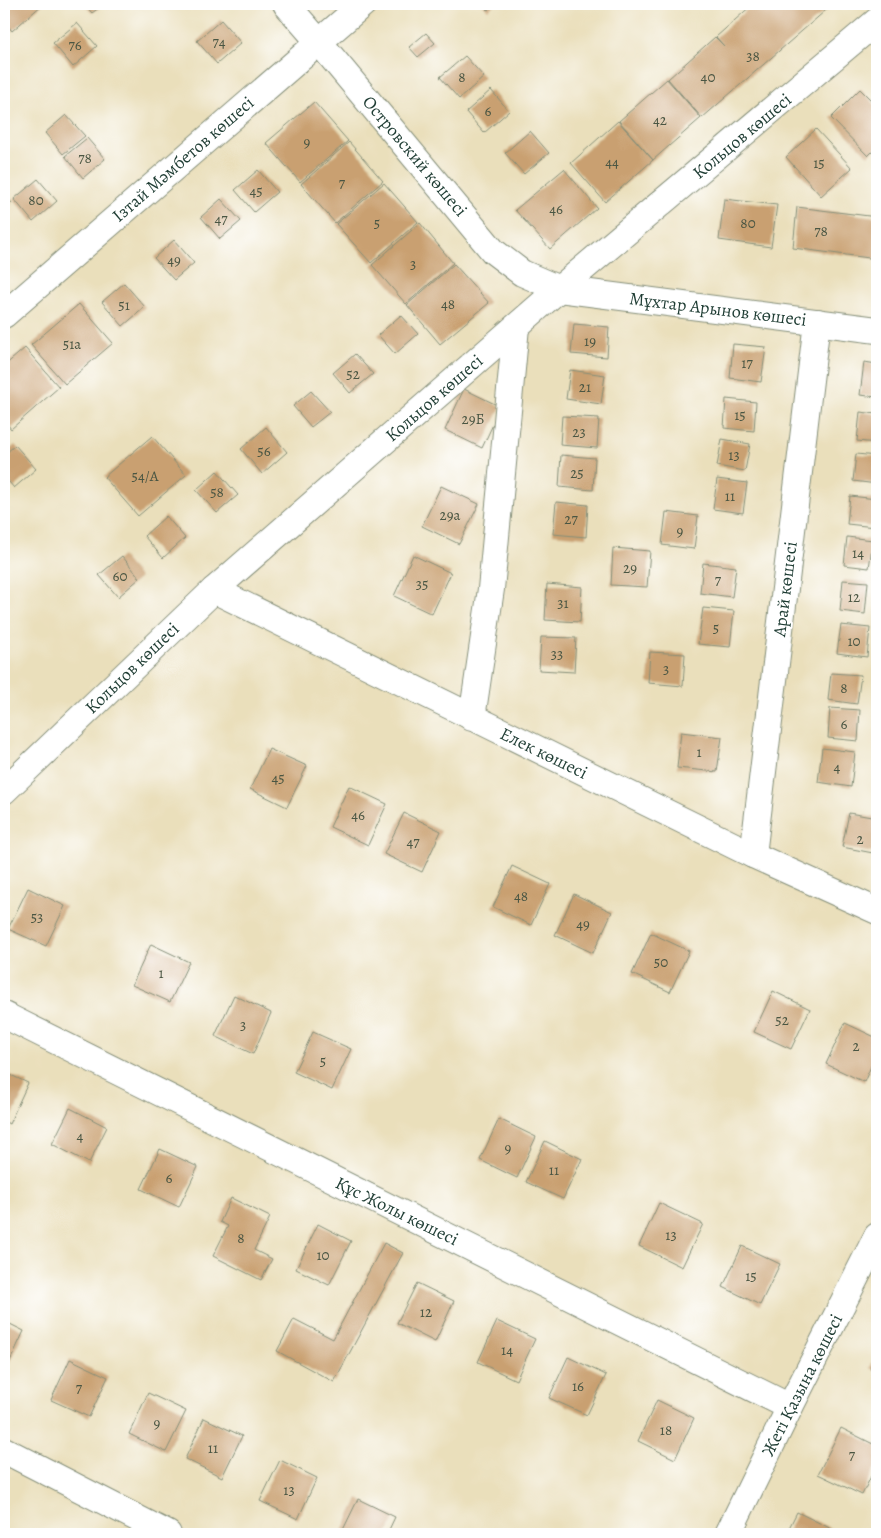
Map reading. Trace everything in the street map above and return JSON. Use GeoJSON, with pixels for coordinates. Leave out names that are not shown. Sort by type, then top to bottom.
{"type":"FeatureCollection","features":[{"type":"Feature","properties":{"kind":"street","name":"Островский көшесі"},"geometry":{"type":"LineString","coordinates":[[286,4],[320,42],[493,251],[522,273],[560,289]]}},
{"type":"Feature","properties":{"kind":"street","name":"Ізтай Мәмбетов көшесі"},"geometry":{"type":"LineString","coordinates":[[4,315],[363,4]]}},
{"type":"Feature","properties":{"kind":"street","name":"Кольцов көшесі"},"geometry":{"type":"LineString","coordinates":[[4,791],[214,590],[560,289],[867,41],[877,20]]}},
{"type":"Feature","properties":{"kind":"street","name":"Мұхтар Арынов көшесі"},"geometry":{"type":"LineString","coordinates":[[560,289],[877,330]]}},
{"type":"Feature","properties":{"kind":"street","name":"Арай көшесі"},"geometry":{"type":"LineString","coordinates":[[753,855],[817,322]]}},
{"type":"Feature","properties":{"kind":"street"},"geometry":{"type":"LineString","coordinates":[[472,718],[491,590],[516,327]]}},
{"type":"Feature","properties":{"kind":"street","name":"Елек көшесі"},"geometry":{"type":"LineString","coordinates":[[214,590],[753,855],[877,911]]}},
{"type":"Feature","properties":{"kind":"street","name":"Құс Жолы көшесі"},"geometry":{"type":"LineString","coordinates":[[4,1014],[790,1406]]}},
{"type":"Feature","properties":{"kind":"street","name":"Жеті Қазына көшесі"},"geometry":{"type":"LineString","coordinates":[[728,1534],[790,1406],[877,1236]]}},
{"type":"Feature","properties":{"kind":"street"},"geometry":{"type":"LineString","coordinates":[[4,1450],[168,1534]]}},
{"type":"Feature","properties":{"kind":"building"},"geometry":{"type":"Polygon","coordinates":[[[4,4],[43,4],[12,31],[4,21],[4,4]]]}},
{"type":"Feature","properties":{"kind":"building"},"geometry":{"type":"Polygon","coordinates":[[[84,4],[104,4],[92,13],[84,4]]]}},
{"type":"Feature","properties":{"kind":"building"},"geometry":{"type":"Polygon","coordinates":[[[483,4],[495,4],[488,10],[483,4]]]}},
{"type":"Feature","properties":{"kind":"building"},"geometry":{"type":"Polygon","coordinates":[[[753,4],[833,4],[702,118],[668,79],[715,37],[724,46],[716,37],[753,4]]]}},
{"type":"Feature","properties":{"kind":"building"},"geometry":{"type":"Polygon","coordinates":[[[221,20],[241,43],[217,64],[197,41],[221,20]]]}},
{"type":"Feature","properties":{"kind":"building"},"geometry":{"type":"Polygon","coordinates":[[[77,23],[97,46],[73,67],[53,43],[77,23]]]}},
{"type":"Feature","properties":{"kind":"building"},"geometry":{"type":"Polygon","coordinates":[[[426,33],[435,43],[418,57],[409,47],[426,33]]]}},
{"type":"Feature","properties":{"kind":"building"},"geometry":{"type":"Polygon","coordinates":[[[465,56],[484,77],[459,99],[440,77],[465,56]]]}},
{"type":"Feature","properties":{"kind":"building"},"geometry":{"type":"Polygon","coordinates":[[[667,79],[701,118],[653,160],[619,121],[667,79]]]}},
{"type":"Feature","properties":{"kind":"building"},"geometry":{"type":"Polygon","coordinates":[[[860,89],[877,106],[877,147],[868,156],[831,118],[860,89]]]}},
{"type":"Feature","properties":{"kind":"building"},"geometry":{"type":"Polygon","coordinates":[[[491,90],[509,111],[484,133],[466,112],[491,90]]]}},
{"type":"Feature","properties":{"kind":"building"},"geometry":{"type":"Polygon","coordinates":[[[314,102],[348,141],[300,182],[266,143],[314,102]]]}},
{"type":"Feature","properties":{"kind":"building"},"geometry":{"type":"Polygon","coordinates":[[[66,115],[85,136],[63,154],[45,133],[66,115]]]}},
{"type":"Feature","properties":{"kind":"building"},"geometry":{"type":"Polygon","coordinates":[[[618,121],[653,160],[605,202],[571,163],[618,121]]]}},
{"type":"Feature","properties":{"kind":"building"},"geometry":{"type":"Polygon","coordinates":[[[816,129],[852,168],[821,196],[786,157],[816,129]]]}},
{"type":"Feature","properties":{"kind":"building"},"geometry":{"type":"Polygon","coordinates":[[[530,131],[549,153],[524,174],[505,153],[530,131]]]}},
{"type":"Feature","properties":{"kind":"building"},"geometry":{"type":"Polygon","coordinates":[[[87,138],[105,159],[83,178],[65,156],[87,138]]]}},
{"type":"Feature","properties":{"kind":"building"},"geometry":{"type":"Polygon","coordinates":[[[349,142],[383,181],[335,223],[301,184],[349,142]]]}},
{"type":"Feature","properties":{"kind":"building"},"geometry":{"type":"Polygon","coordinates":[[[564,169],[597,208],[550,249],[515,210],[564,169]]]}},
{"type":"Feature","properties":{"kind":"building"},"geometry":{"type":"Polygon","coordinates":[[[258,170],[277,192],[254,212],[235,190],[258,170]]]}},
{"type":"Feature","properties":{"kind":"building"},"geometry":{"type":"Polygon","coordinates":[[[38,179],[57,201],[33,222],[14,199],[38,179]]]}},
{"type":"Feature","properties":{"kind":"building"},"geometry":{"type":"Polygon","coordinates":[[[384,183],[418,222],[371,263],[336,224],[384,183]]]}},
{"type":"Feature","properties":{"kind":"building"},"geometry":{"type":"Polygon","coordinates":[[[4,194],[12,203],[4,210],[4,194]]]}},
{"type":"Feature","properties":{"kind":"building"},"geometry":{"type":"Polygon","coordinates":[[[221,199],[241,221],[220,239],[201,217],[221,199]]]}},
{"type":"Feature","properties":{"kind":"building"},"geometry":{"type":"Polygon","coordinates":[[[724,199],[777,205],[771,247],[719,240],[724,199]]]}},
{"type":"Feature","properties":{"kind":"building"},"geometry":{"type":"Polygon","coordinates":[[[797,207],[877,217],[877,259],[793,248],[797,207]]]}},
{"type":"Feature","properties":{"kind":"building"},"geometry":{"type":"Polygon","coordinates":[[[420,223],[453,263],[406,304],[372,265],[420,223]]]}},
{"type":"Feature","properties":{"kind":"building"},"geometry":{"type":"Polygon","coordinates":[[[174,240],[194,263],[174,280],[154,258],[174,240]]]}},
{"type":"Feature","properties":{"kind":"building"},"geometry":{"type":"Polygon","coordinates":[[[454,264],[489,303],[440,344],[407,305],[454,264]]]}},
{"type":"Feature","properties":{"kind":"building"},"geometry":{"type":"Polygon","coordinates":[[[124,283],[145,307],[123,326],[102,302],[124,283]]]}},
{"type":"Feature","properties":{"kind":"building"},"geometry":{"type":"Polygon","coordinates":[[[79,304],[113,343],[65,384],[31,345],[79,304]]]}},
{"type":"Feature","properties":{"kind":"building"},"geometry":{"type":"Polygon","coordinates":[[[401,315],[418,334],[395,354],[378,335],[401,315]]]}},
{"type":"Feature","properties":{"kind":"building"},"geometry":{"type":"Polygon","coordinates":[[[574,324],[609,327],[607,357],[571,354],[574,324]]]}},
{"type":"Feature","properties":{"kind":"building"},"geometry":{"type":"Polygon","coordinates":[[[733,344],[766,347],[761,382],[730,378],[733,344]]]}},
{"type":"Feature","properties":{"kind":"building"},"geometry":{"type":"Polygon","coordinates":[[[25,348],[59,387],[11,429],[4,420],[4,366],[25,348]]]}},
{"type":"Feature","properties":{"kind":"building"},"geometry":{"type":"Polygon","coordinates":[[[355,354],[373,374],[350,393],[333,373],[355,354]]]}},
{"type":"Feature","properties":{"kind":"building"},"geometry":{"type":"Polygon","coordinates":[[[864,362],[877,364],[877,397],[860,395],[864,362]]]}},
{"type":"Feature","properties":{"kind":"building"},"geometry":{"type":"Polygon","coordinates":[[[570,370],[605,375],[601,404],[566,399],[570,370]]]}},
{"type":"Feature","properties":{"kind":"building"},"geometry":{"type":"Polygon","coordinates":[[[464,389],[501,407],[482,448],[445,430],[464,389]]]}},
{"type":"Feature","properties":{"kind":"building"},"geometry":{"type":"Polygon","coordinates":[[[311,391],[330,412],[311,427],[293,406],[311,391]]]}},
{"type":"Feature","properties":{"kind":"building"},"geometry":{"type":"Polygon","coordinates":[[[726,399],[756,402],[754,431],[724,428],[726,399]]]}},
{"type":"Feature","properties":{"kind":"building"},"geometry":{"type":"Polygon","coordinates":[[[860,412],[877,414],[877,443],[857,441],[860,412]]]}},
{"type":"Feature","properties":{"kind":"building"},"geometry":{"type":"Polygon","coordinates":[[[562,416],[599,418],[597,448],[560,445],[562,416]]]}},
{"type":"Feature","properties":{"kind":"building"},"geometry":{"type":"Polygon","coordinates":[[[266,427],[287,452],[262,474],[241,449],[266,427]]]}},
{"type":"Feature","properties":{"kind":"building"},"geometry":{"type":"Polygon","coordinates":[[[152,436],[186,475],[138,516],[104,477],[152,436]]]}},
{"type":"Feature","properties":{"kind":"building"},"geometry":{"type":"Polygon","coordinates":[[[722,439],[750,444],[745,471],[717,466],[722,439]]]}},
{"type":"Feature","properties":{"kind":"building"},"geometry":{"type":"Polygon","coordinates":[[[15,445],[36,469],[14,488],[4,476],[4,455],[15,445]]]}},
{"type":"Feature","properties":{"kind":"building"},"geometry":{"type":"Polygon","coordinates":[[[856,454],[877,456],[877,484],[853,481],[856,454]]]}},
{"type":"Feature","properties":{"kind":"building"},"geometry":{"type":"Polygon","coordinates":[[[561,455],[595,458],[593,490],[559,487],[561,455]]]}},
{"type":"Feature","properties":{"kind":"building"},"geometry":{"type":"Polygon","coordinates":[[[217,471],[238,495],[217,513],[196,490],[217,471]]]}},
{"type":"Feature","properties":{"kind":"building"},"geometry":{"type":"Polygon","coordinates":[[[717,479],[747,483],[743,513],[713,509],[717,479]]]}},
{"type":"Feature","properties":{"kind":"building"},"geometry":{"type":"Polygon","coordinates":[[[441,486],[479,504],[459,544],[422,526],[441,486]]]}},
{"type":"Feature","properties":{"kind":"building"},"geometry":{"type":"Polygon","coordinates":[[[850,496],[877,499],[875,527],[847,524],[850,496]]]}},
{"type":"Feature","properties":{"kind":"building"},"geometry":{"type":"Polygon","coordinates":[[[556,502],[588,505],[586,537],[553,534],[556,502]]]}},
{"type":"Feature","properties":{"kind":"building"},"geometry":{"type":"Polygon","coordinates":[[[666,512],[698,516],[694,549],[662,545],[666,512]]]}},
{"type":"Feature","properties":{"kind":"building"},"geometry":{"type":"Polygon","coordinates":[[[166,516],[185,538],[163,558],[144,536],[166,516]]]}},
{"type":"Feature","properties":{"kind":"building"},"geometry":{"type":"Polygon","coordinates":[[[847,537],[873,540],[869,568],[844,565],[847,537]]]}},
{"type":"Feature","properties":{"kind":"building"},"geometry":{"type":"Polygon","coordinates":[[[613,548],[650,551],[647,587],[611,585],[613,548]]]}},
{"type":"Feature","properties":{"kind":"building"},"geometry":{"type":"Polygon","coordinates":[[[413,555],[451,573],[432,614],[394,596],[413,555]]]}},
{"type":"Feature","properties":{"kind":"building"},"geometry":{"type":"Polygon","coordinates":[[[122,556],[140,578],[118,597],[99,575],[122,556]]]}},
{"type":"Feature","properties":{"kind":"building"},"geometry":{"type":"Polygon","coordinates":[[[703,563],[736,567],[732,597],[700,593],[703,563]]]}},
{"type":"Feature","properties":{"kind":"building"},"geometry":{"type":"Polygon","coordinates":[[[843,580],[868,582],[865,614],[840,611],[843,580]]]}},
{"type":"Feature","properties":{"kind":"building"},"geometry":{"type":"Polygon","coordinates":[[[547,584],[582,587],[580,622],[545,620],[547,584]]]}},
{"type":"Feature","properties":{"kind":"building"},"geometry":{"type":"Polygon","coordinates":[[[703,608],[734,611],[730,647],[698,644],[703,608]]]}},
{"type":"Feature","properties":{"kind":"building"},"geometry":{"type":"Polygon","coordinates":[[[841,625],[870,628],[867,657],[837,653],[841,625]]]}},
{"type":"Feature","properties":{"kind":"building"},"geometry":{"type":"Polygon","coordinates":[[[541,637],[576,638],[574,672],[539,670],[541,637]]]}},
{"type":"Feature","properties":{"kind":"building"},"geometry":{"type":"Polygon","coordinates":[[[650,652],[685,654],[683,686],[648,683],[650,652]]]}},
{"type":"Feature","properties":{"kind":"building"},"geometry":{"type":"Polygon","coordinates":[[[831,673],[861,675],[857,704],[828,700],[831,673]]]}},
{"type":"Feature","properties":{"kind":"building"},"geometry":{"type":"Polygon","coordinates":[[[830,708],[860,710],[858,741],[828,738],[830,708]]]}},
{"type":"Feature","properties":{"kind":"building"},"geometry":{"type":"Polygon","coordinates":[[[681,732],[722,737],[717,772],[677,768],[681,732]]]}},
{"type":"Feature","properties":{"kind":"building"},"geometry":{"type":"Polygon","coordinates":[[[822,748],[855,752],[851,787],[818,782],[822,748]]]}},
{"type":"Feature","properties":{"kind":"building"},"geometry":{"type":"Polygon","coordinates":[[[269,749],[307,766],[287,807],[250,789],[269,749]]]}},
{"type":"Feature","properties":{"kind":"building"},"geometry":{"type":"Polygon","coordinates":[[[349,786],[387,804],[368,845],[330,827],[349,786]]]}},
{"type":"Feature","properties":{"kind":"building"},"geometry":{"type":"Polygon","coordinates":[[[404,813],[441,831],[422,872],[384,854],[404,813]]]}},
{"type":"Feature","properties":{"kind":"building"},"geometry":{"type":"Polygon","coordinates":[[[849,813],[877,818],[873,853],[842,847],[849,813]]]}},
{"type":"Feature","properties":{"kind":"building"},"geometry":{"type":"Polygon","coordinates":[[[512,866],[550,884],[531,925],[493,907],[512,866]]]}},
{"type":"Feature","properties":{"kind":"building"},"geometry":{"type":"Polygon","coordinates":[[[28,888],[65,906],[46,946],[8,929],[28,888]]]}},
{"type":"Feature","properties":{"kind":"building"},"geometry":{"type":"Polygon","coordinates":[[[574,894],[612,912],[593,953],[555,935],[574,894]]]}},
{"type":"Feature","properties":{"kind":"building"},"geometry":{"type":"Polygon","coordinates":[[[651,933],[689,951],[670,992],[632,974],[651,933]]]}},
{"type":"Feature","properties":{"kind":"building"},"geometry":{"type":"Polygon","coordinates":[[[151,944],[189,962],[170,1002],[132,985],[151,944]]]}},
{"type":"Feature","properties":{"kind":"building"},"geometry":{"type":"Polygon","coordinates":[[[773,991],[810,1009],[791,1049],[754,1032],[773,991]]]}},
{"type":"Feature","properties":{"kind":"building"},"geometry":{"type":"Polygon","coordinates":[[[234,995],[271,1013],[253,1054],[215,1036],[234,995]]]}},
{"type":"Feature","properties":{"kind":"building"},"geometry":{"type":"Polygon","coordinates":[[[845,1023],[877,1038],[877,1053],[864,1082],[826,1064],[845,1023]]]}},
{"type":"Feature","properties":{"kind":"building"},"geometry":{"type":"Polygon","coordinates":[[[313,1032],[351,1049],[332,1090],[294,1072],[313,1032]]]}},
{"type":"Feature","properties":{"kind":"building"},"geometry":{"type":"Polygon","coordinates":[[[4,1072],[28,1083],[9,1124],[4,1121],[4,1072]]]}},
{"type":"Feature","properties":{"kind":"building"},"geometry":{"type":"Polygon","coordinates":[[[70,1108],[107,1127],[89,1163],[52,1144],[70,1108]]]}},
{"type":"Feature","properties":{"kind":"building"},"geometry":{"type":"Polygon","coordinates":[[[499,1119],[536,1137],[517,1178],[480,1160],[499,1119]]]}},
{"type":"Feature","properties":{"kind":"building"},"geometry":{"type":"Polygon","coordinates":[[[545,1141],[582,1159],[563,1199],[526,1182],[545,1141]]]}},
{"type":"Feature","properties":{"kind":"building"},"geometry":{"type":"Polygon","coordinates":[[[160,1149],[198,1167],[179,1207],[141,1189],[160,1149]]]}},
{"type":"Feature","properties":{"kind":"building"},"geometry":{"type":"Polygon","coordinates":[[[231,1198],[270,1217],[254,1250],[272,1259],[261,1280],[213,1256],[228,1226],[220,1222],[231,1198]]]}},
{"type":"Feature","properties":{"kind":"building"},"geometry":{"type":"Polygon","coordinates":[[[659,1203],[703,1224],[682,1267],[639,1246],[659,1203]]]}},
{"type":"Feature","properties":{"kind":"building"},"geometry":{"type":"Polygon","coordinates":[[[318,1224],[351,1241],[329,1285],[296,1269],[318,1224]]]}},
{"type":"Feature","properties":{"kind":"building"},"geometry":{"type":"Polygon","coordinates":[[[384,1243],[403,1253],[334,1382],[277,1351],[294,1319],[333,1339],[384,1243]]]}},
{"type":"Feature","properties":{"kind":"building"},"geometry":{"type":"Polygon","coordinates":[[[742,1246],[780,1264],[760,1305],[723,1287],[742,1246]]]}},
{"type":"Feature","properties":{"kind":"building"},"geometry":{"type":"Polygon","coordinates":[[[417,1283],[454,1301],[435,1342],[397,1323],[417,1283]]]}},
{"type":"Feature","properties":{"kind":"building"},"geometry":{"type":"Polygon","coordinates":[[[4,1321],[24,1331],[4,1374],[4,1321]]]}},
{"type":"Feature","properties":{"kind":"building"},"geometry":{"type":"Polygon","coordinates":[[[497,1321],[535,1339],[516,1380],[478,1362],[497,1321]]]}},
{"type":"Feature","properties":{"kind":"building"},"geometry":{"type":"Polygon","coordinates":[[[877,1352],[877,1372],[870,1368],[877,1352]]]}},
{"type":"Feature","properties":{"kind":"building"},"geometry":{"type":"Polygon","coordinates":[[[568,1357],[606,1375],[587,1415],[549,1398],[568,1357]]]}},
{"type":"Feature","properties":{"kind":"building"},"geometry":{"type":"Polygon","coordinates":[[[70,1359],[108,1377],[89,1417],[51,1400],[70,1359]]]}},
{"type":"Feature","properties":{"kind":"building"},"geometry":{"type":"Polygon","coordinates":[[[148,1393],[186,1411],[166,1452],[129,1434],[148,1393]]]}},
{"type":"Feature","properties":{"kind":"building"},"geometry":{"type":"Polygon","coordinates":[[[657,1400],[694,1418],[675,1459],[638,1441],[657,1400]]]}},
{"type":"Feature","properties":{"kind":"building"},"geometry":{"type":"Polygon","coordinates":[[[204,1418],[242,1436],[222,1477],[185,1459],[204,1418]]]}},
{"type":"Feature","properties":{"kind":"building"},"geometry":{"type":"Polygon","coordinates":[[[841,1428],[877,1446],[877,1464],[862,1495],[818,1474],[841,1428]]]}},
{"type":"Feature","properties":{"kind":"building"},"geometry":{"type":"Polygon","coordinates":[[[280,1460],[317,1478],[298,1519],[260,1501],[280,1460]]]}},
{"type":"Feature","properties":{"kind":"building"},"geometry":{"type":"Polygon","coordinates":[[[358,1499],[395,1517],[387,1534],[341,1534],[358,1499]]]}},
{"type":"Feature","properties":{"kind":"building"},"geometry":{"type":"Polygon","coordinates":[[[797,1512],[842,1534],[786,1534],[797,1512]]]}}]}
